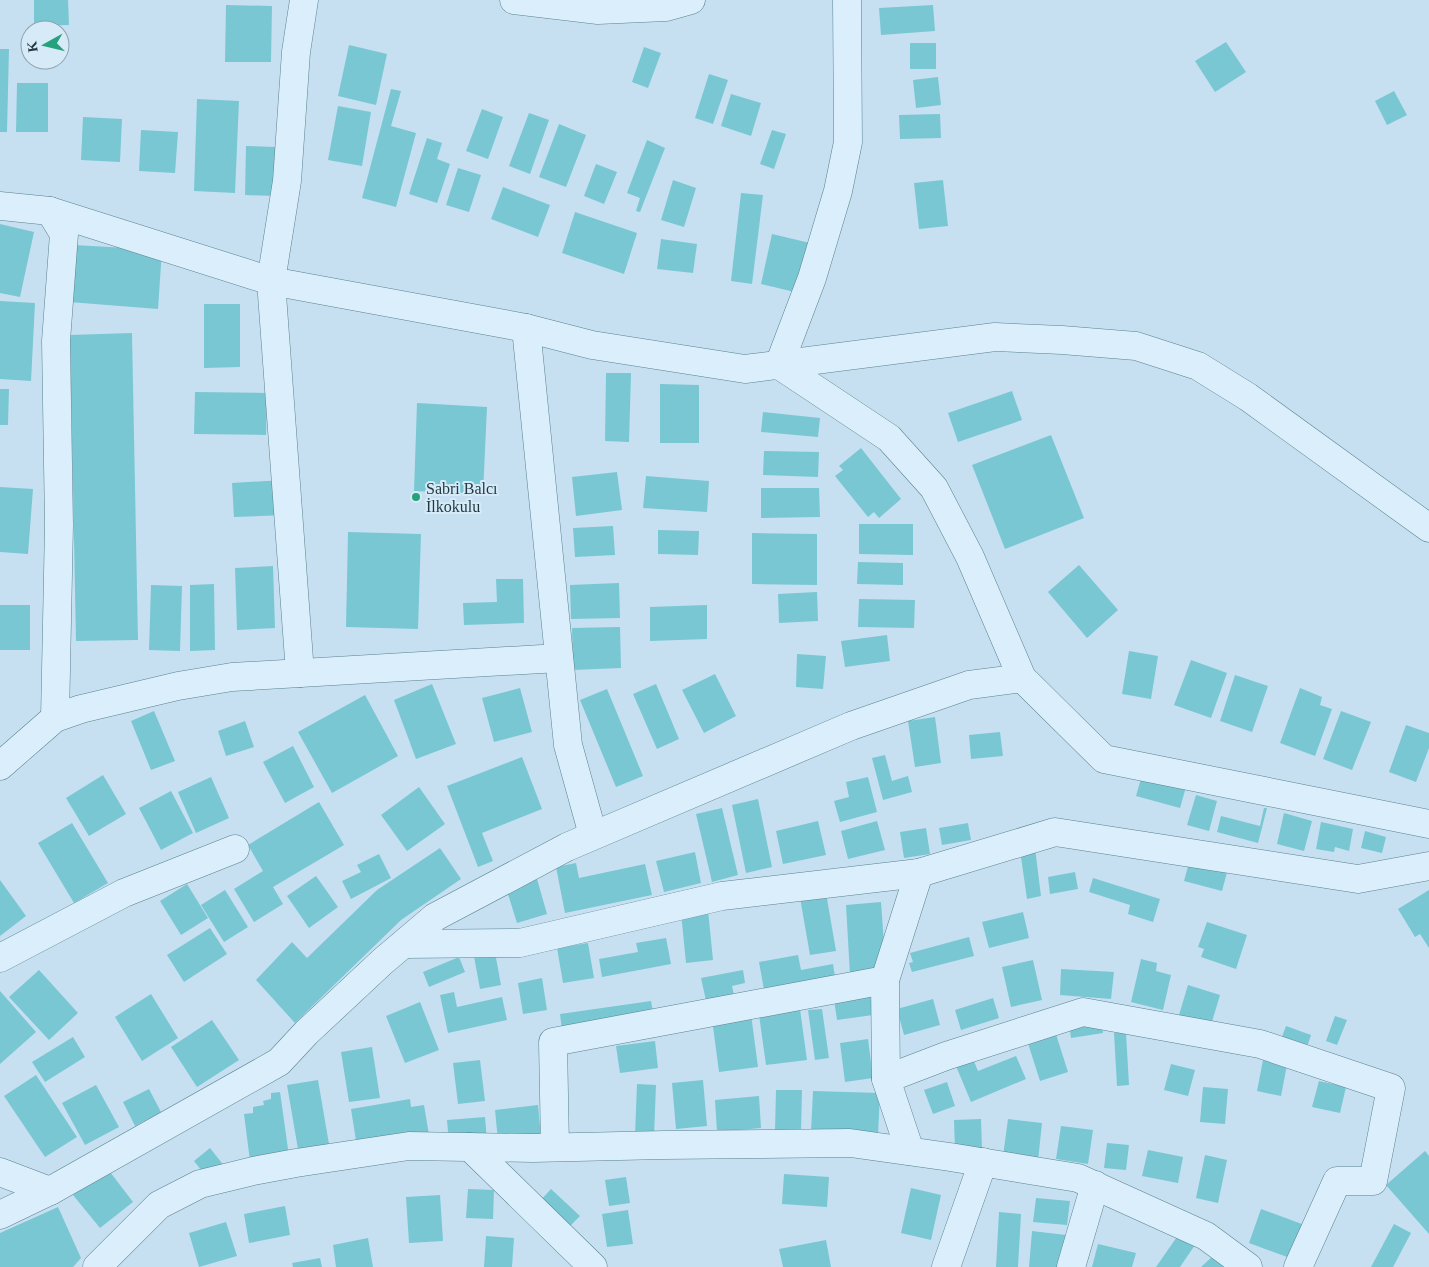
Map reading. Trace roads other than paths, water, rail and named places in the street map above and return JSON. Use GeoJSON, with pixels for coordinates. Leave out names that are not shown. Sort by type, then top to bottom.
{"type":"FeatureCollection","features":[{"type":"Feature","properties":{"kind":"street"},"geometry":{"type":"LineString","coordinates":[[300,673],[271,281],[288,181],[296,52],[304,0]]}},
{"type":"Feature","properties":{"kind":"street"},"geometry":{"type":"LineString","coordinates":[[514,0],[598,10],[638,4],[666,7],[691,0]]}},
{"type":"Feature","properties":{"kind":"street"},"geometry":{"type":"LineString","coordinates":[[779,364],[812,278],[838,191],[848,142],[847,0]]}},
{"type":"Feature","properties":{"kind":"street"},"geometry":{"type":"LineString","coordinates":[[0,206],[50,211],[271,281],[526,328],[592,345],[745,368],[996,337],[1136,346],[1198,366],[1248,397],[1429,528]]}},
{"type":"Feature","properties":{"kind":"street"},"geometry":{"type":"LineString","coordinates":[[50,211],[64,234],[56,341],[59,524],[55,718]]}},
{"type":"Feature","properties":{"kind":"street"},"geometry":{"type":"LineString","coordinates":[[526,328],[568,745],[593,835]]}},
{"type":"Feature","properties":{"kind":"street"},"geometry":{"type":"LineString","coordinates":[[779,364],[889,438],[934,488],[970,557],[1022,678],[1104,759],[1429,824]]}},
{"type":"Feature","properties":{"kind":"street"},"geometry":{"type":"LineString","coordinates":[[6,755],[55,718],[81,709],[178,686],[232,677],[559,658]]}},
{"type":"Feature","properties":{"kind":"street"},"geometry":{"type":"LineString","coordinates":[[0,1215],[50,1191],[279,1062],[313,1027],[435,917],[593,835],[851,726],[969,684],[1022,678]]}},
{"type":"Feature","properties":{"kind":"street"},"geometry":{"type":"LineString","coordinates":[[404,944],[520,943],[722,896],[919,873],[1055,832],[1358,879],[1429,866]]}},
{"type":"Feature","properties":{"kind":"street"},"geometry":{"type":"LineString","coordinates":[[0,958],[124,893],[235,849]]}},
{"type":"Feature","properties":{"kind":"street"},"geometry":{"type":"LineString","coordinates":[[910,1151],[886,1079],[885,980],[919,873]]}},
{"type":"Feature","properties":{"kind":"street"},"geometry":{"type":"LineString","coordinates":[[556,1147],[553,1042],[885,980]]}},
{"type":"Feature","properties":{"kind":"street"},"geometry":{"type":"LineString","coordinates":[[886,1079],[946,1056],[1083,1012],[1260,1044],[1391,1088],[1373,1181],[1337,1181],[1298,1267]]}},
{"type":"Feature","properties":{"kind":"street"},"geometry":{"type":"LineString","coordinates":[[97,1267],[159,1206],[200,1184],[253,1170],[409,1146],[556,1147],[850,1144],[910,1151],[1078,1178],[1206,1236],[1248,1267]]}},
{"type":"Feature","properties":{"kind":"street"},"geometry":{"type":"LineString","coordinates":[[470,1147],[593,1267]]}},
{"type":"Feature","properties":{"kind":"street"},"geometry":{"type":"LineString","coordinates":[[946,1267],[983,1162]]}},
{"type":"Feature","properties":{"kind":"street"},"geometry":{"type":"LineString","coordinates":[[0,1172],[50,1191]]}},
{"type":"Feature","properties":{"kind":"street"},"geometry":{"type":"LineString","coordinates":[[1071,1267],[1095,1185]]}},
{"type":"Feature","properties":{"kind":"place","name":"Sabri Balcı İlkokulu"},"geometry":{"type":"Point","coordinates":[416,497]}}]}
